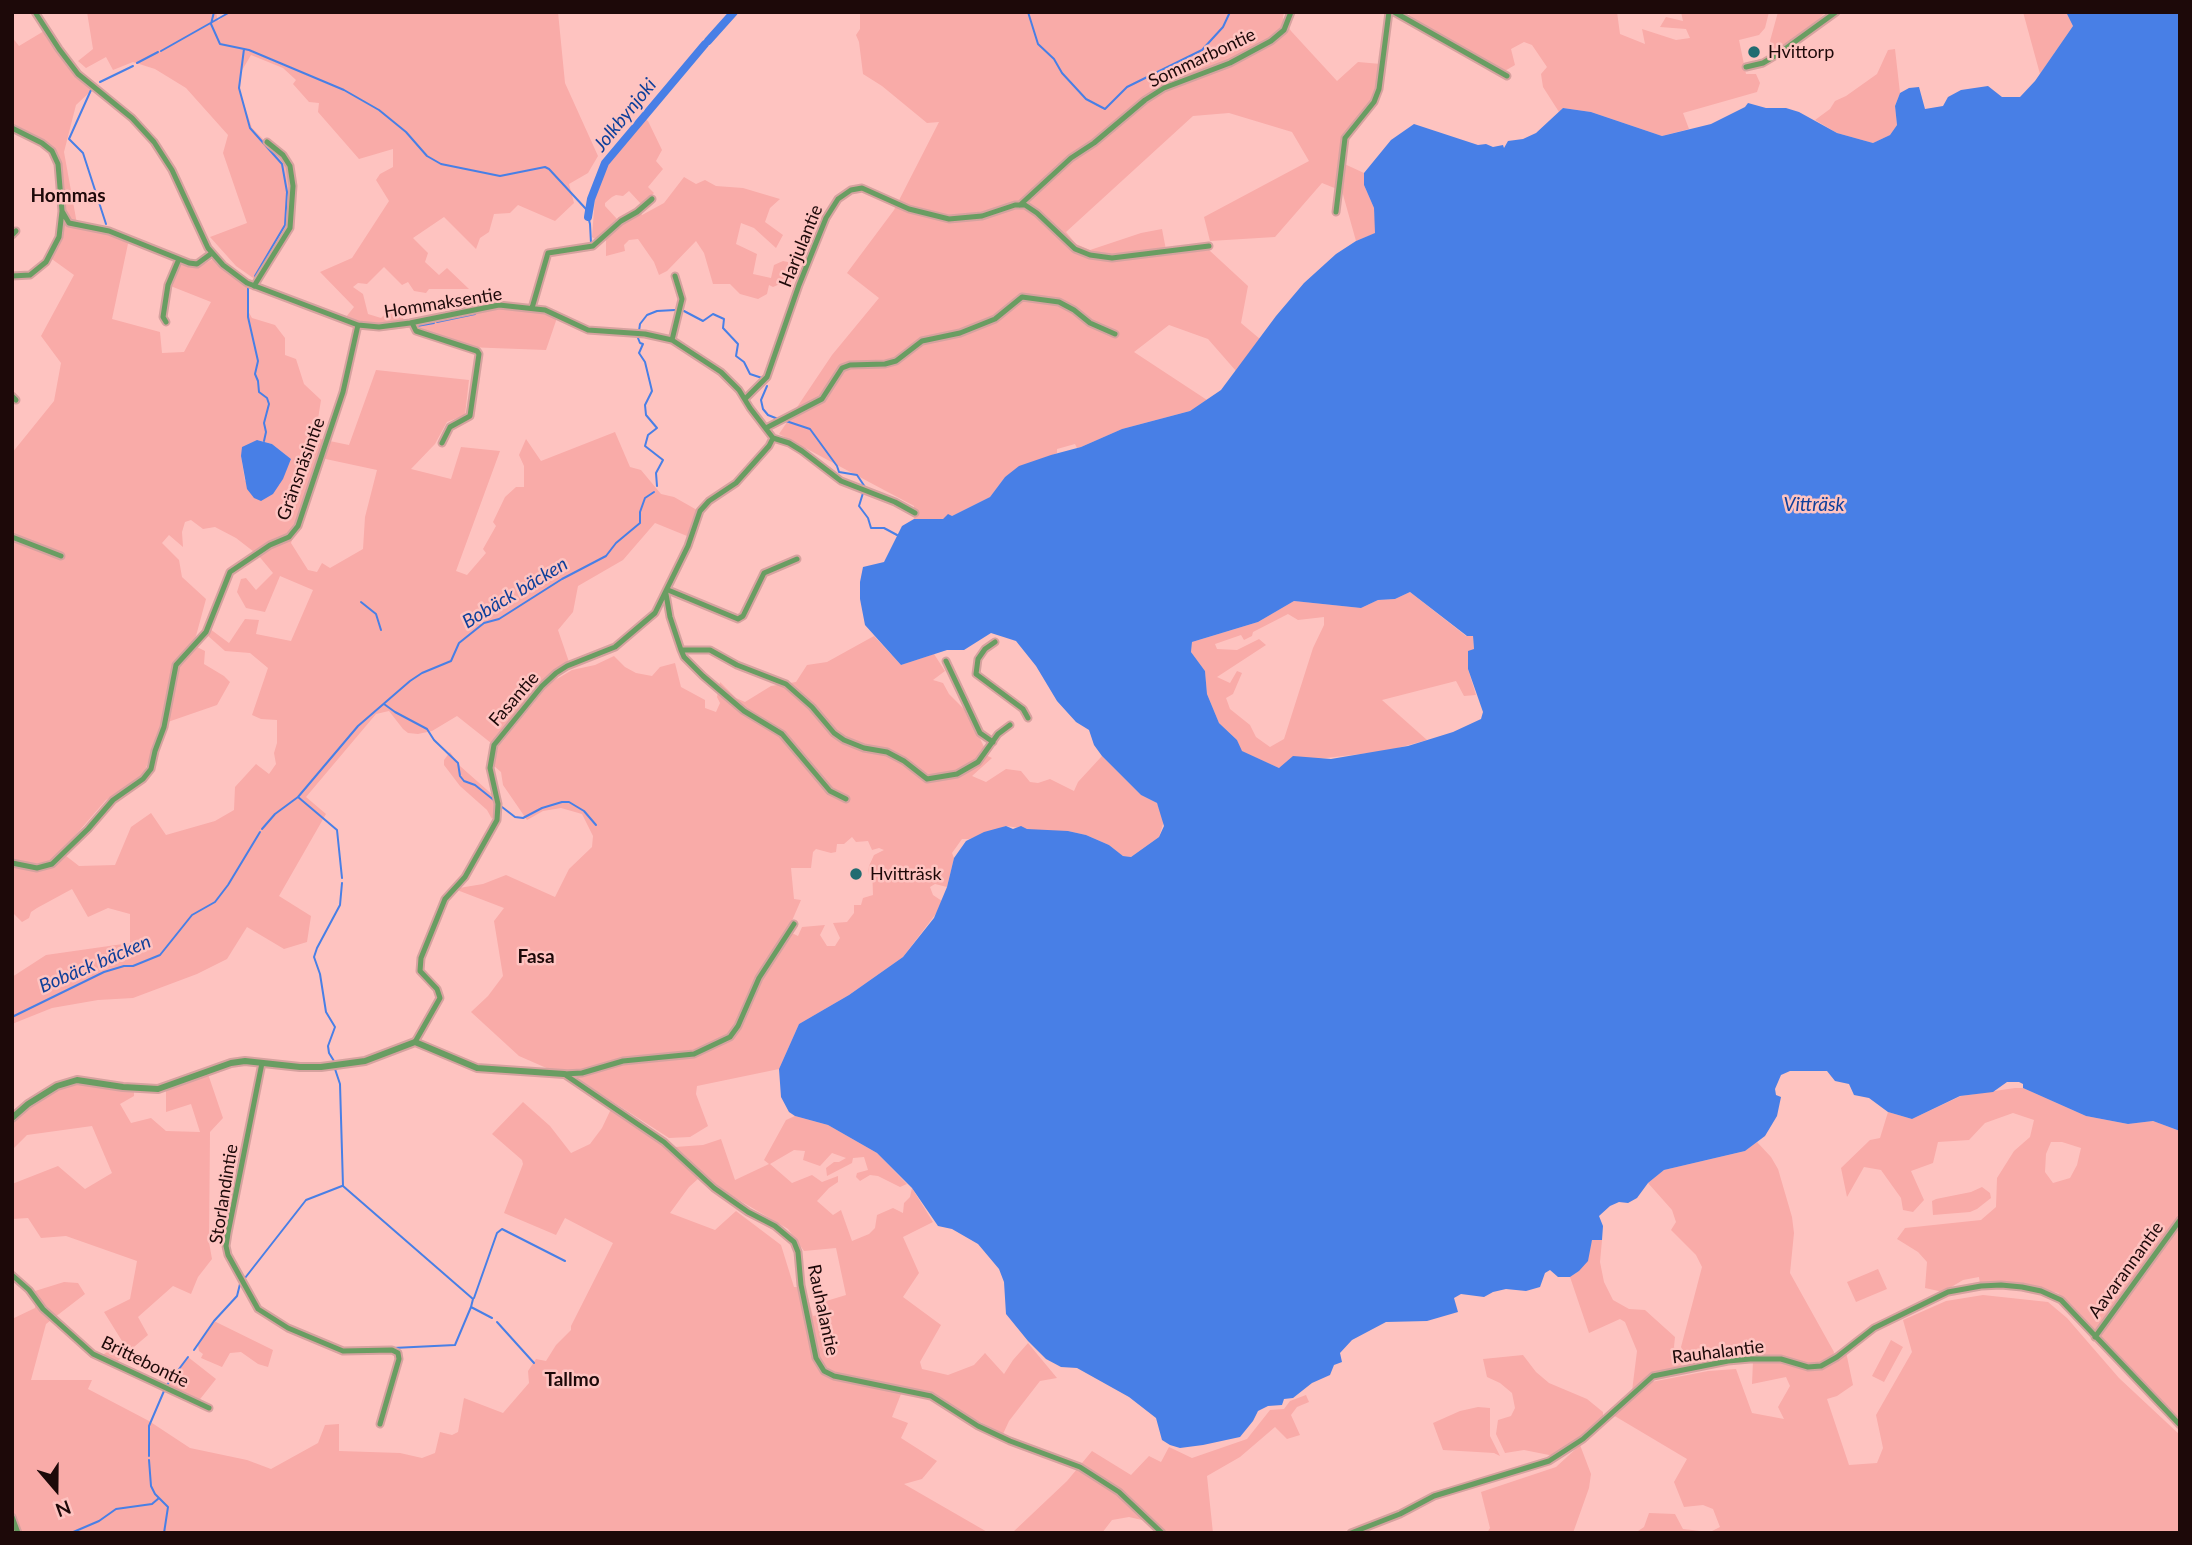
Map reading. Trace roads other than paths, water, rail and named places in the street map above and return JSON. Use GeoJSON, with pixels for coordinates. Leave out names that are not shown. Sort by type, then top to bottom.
{"type":"FeatureCollection","features":[{"type":"Feature","properties":{"kind":"street","name":"Hommaksentie"},"geometry":{"type":"LineString","coordinates":[[36,12],[58,49],[78,74],[132,118],[154,142],[172,170],[203,240],[228,270],[247,283],[358,326],[412,323],[490,306],[545,310],[588,330],[645,334],[672,340],[721,372],[745,399],[773,438]]}},
{"type":"Feature","properties":{"kind":"street","name":"Sommarbontie"},"geometry":{"type":"LineString","coordinates":[[1020,205],[1065,163],[1094,143],[1138,105],[1164,88],[1230,63],[1271,41],[1284,30],[1291,12]]}},
{"type":"Feature","properties":{"kind":"street"},"geometry":{"type":"LineString","coordinates":[[1336,212],[1345,138],[1374,103],[1379,89],[1392,12],[1507,76]]}},
{"type":"Feature","properties":{"kind":"street"},"geometry":{"type":"LineString","coordinates":[[1746,67],[1763,63],[1778,54],[1836,12]]}},
{"type":"Feature","properties":{"kind":"street"},"geometry":{"type":"LineString","coordinates":[[12,128],[52,151],[58,164],[62,211],[59,237],[46,262],[30,275],[12,276]]}},
{"type":"Feature","properties":{"kind":"street"},"geometry":{"type":"LineString","coordinates":[[254,286],[290,228],[293,186],[290,166],[283,155],[267,142]]}},
{"type":"Feature","properties":{"kind":"street","name":"Harjulantie"},"geometry":{"type":"LineString","coordinates":[[745,399],[765,381],[769,373],[799,285],[826,218],[831,207],[843,194],[862,188],[909,209],[950,219],[982,216],[1020,205]]}},
{"type":"Feature","properties":{"kind":"street"},"geometry":{"type":"LineString","coordinates":[[532,308],[548,253],[593,246],[621,221],[652,199]]}},
{"type":"Feature","properties":{"kind":"street"},"geometry":{"type":"LineString","coordinates":[[1020,205],[1037,213],[1075,249],[1090,255],[1112,258],[1209,246]]}},
{"type":"Feature","properties":{"kind":"street"},"geometry":{"type":"LineString","coordinates":[[62,211],[69,223],[109,231],[179,259],[197,264],[212,253]]}},
{"type":"Feature","properties":{"kind":"street"},"geometry":{"type":"LineString","coordinates":[[166,322],[163,317],[168,285],[179,259]]}},
{"type":"Feature","properties":{"kind":"street"},"geometry":{"type":"LineString","coordinates":[[672,340],[682,299],[674,276]]}},
{"type":"Feature","properties":{"kind":"street"},"geometry":{"type":"LineString","coordinates":[[766,428],[822,399],[842,368],[896,361],[922,341],[961,333],[995,319],[1022,297],[1059,302],[1090,323],[1115,334]]}},
{"type":"Feature","properties":{"kind":"street"},"geometry":{"type":"LineString","coordinates":[[412,323],[416,331],[480,354],[470,416],[450,427],[442,443]]}},
{"type":"Feature","properties":{"kind":"street","name":"Gränsnäsintie"},"geometry":{"type":"LineString","coordinates":[[12,863],[37,868],[52,864],[113,800],[143,779],[151,769],[164,727],[176,665],[206,632],[230,572],[270,545],[289,537],[298,526],[343,392],[358,326]]}},
{"type":"Feature","properties":{"kind":"street"},"geometry":{"type":"LineString","coordinates":[[773,438],[802,451],[841,481],[895,502],[915,513]]}},
{"type":"Feature","properties":{"kind":"street","name":"Fasantie"},"geometry":{"type":"LineString","coordinates":[[415,1042],[440,998],[437,989],[420,971],[421,958],[445,899],[465,877],[497,820],[498,804],[489,762],[494,745],[542,686],[556,673],[615,647],[655,613],[667,592],[703,507],[736,483],[773,438]]}},
{"type":"Feature","properties":{"kind":"street"},"geometry":{"type":"LineString","coordinates":[[12,537],[61,556]]}},
{"type":"Feature","properties":{"kind":"street"},"geometry":{"type":"LineString","coordinates":[[797,559],[764,573],[743,616],[738,618],[667,592],[670,617],[684,657],[703,677],[744,711],[782,734],[830,791],[846,799]]}},
{"type":"Feature","properties":{"kind":"street"},"geometry":{"type":"LineString","coordinates":[[655,613],[670,617]]}},
{"type":"Feature","properties":{"kind":"street"},"geometry":{"type":"LineString","coordinates":[[995,642],[985,649],[978,659],[976,674],[1023,709],[1028,718]]}},
{"type":"Feature","properties":{"kind":"street"},"geometry":{"type":"LineString","coordinates":[[681,650],[710,650],[737,665],[786,684],[844,740],[864,748],[887,751],[905,761],[920,776],[927,779],[947,777],[978,762],[998,734],[1010,725]]}},
{"type":"Feature","properties":{"kind":"street"},"geometry":{"type":"LineString","coordinates":[[946,661],[980,733],[993,742]]}},
{"type":"Feature","properties":{"kind":"street"},"geometry":{"type":"LineString","coordinates":[[12,1118],[28,1104],[57,1086],[77,1080],[123,1087],[158,1088],[215,1066],[245,1061],[300,1068],[332,1066],[372,1059],[415,1042],[477,1068],[564,1074],[582,1073],[623,1061],[694,1054],[730,1037],[738,1026],[764,970],[794,924]]}},
{"type":"Feature","properties":{"kind":"street","name":"Storlandintie"},"geometry":{"type":"LineString","coordinates":[[262,1063],[228,1233],[228,1255],[258,1309],[277,1322],[343,1351],[392,1350],[398,1353],[399,1359],[380,1424]]}},
{"type":"Feature","properties":{"kind":"street","name":"Rauhalantie"},"geometry":{"type":"LineString","coordinates":[[564,1074],[664,1142],[714,1188],[794,1241],[798,1252],[800,1285],[816,1358],[824,1371],[834,1376],[931,1396],[989,1431],[1080,1467],[1119,1492],[1162,1533]]}},
{"type":"Feature","properties":{"kind":"street","name":"Aavarannantie"},"geometry":{"type":"LineString","coordinates":[[2095,1337],[2180,1220]]}},
{"type":"Feature","properties":{"kind":"street","name":"Brittebontie"},"geometry":{"type":"LineString","coordinates":[[12,1275],[29,1290],[43,1309],[93,1353],[209,1408]]}},
{"type":"Feature","properties":{"kind":"street","name":"Rauhalantie"},"geometry":{"type":"LineString","coordinates":[[1351,1533],[1400,1514],[1434,1496],[1549,1461],[1583,1439],[1653,1376],[1750,1359],[1781,1359],[1808,1367],[1821,1366],[1874,1328],[1955,1290],[2001,1285],[2041,1291],[2061,1300],[2180,1425]]}},
{"type":"Feature","properties":{"kind":"street"},"geometry":{"type":"LineString","coordinates":[[12,1517],[18,1533]]}},
{"type":"Feature","properties":{"kind":"water","name":"Vitträsk"},"geometry":{"type":"Polygon","coordinates":[[[2066,12],[2180,12],[2180,1131],[2153,1121],[2128,1124],[2086,1116],[2023,1088],[2023,1084],[2019,1082],[2007,1082],[1993,1092],[1960,1096],[1912,1119],[1888,1112],[1869,1098],[1854,1095],[1849,1084],[1835,1081],[1827,1071],[1790,1071],[1781,1075],[1775,1089],[1776,1095],[1781,1097],[1777,1116],[1765,1136],[1745,1151],[1664,1170],[1648,1183],[1637,1198],[1628,1203],[1619,1202],[1610,1206],[1599,1216],[1603,1226],[1602,1240],[1592,1240],[1588,1261],[1570,1277],[1558,1277],[1550,1270],[1545,1273],[1540,1287],[1526,1291],[1506,1289],[1484,1297],[1461,1294],[1454,1298],[1458,1312],[1427,1321],[1386,1322],[1352,1340],[1340,1353],[1342,1362],[1334,1365],[1330,1375],[1312,1383],[1293,1398],[1284,1399],[1282,1405],[1268,1406],[1258,1411],[1240,1437],[1180,1448],[1170,1445],[1162,1440],[1156,1418],[1129,1397],[1077,1368],[1061,1367],[1046,1359],[1006,1314],[1004,1282],[999,1269],[978,1244],[952,1229],[938,1226],[912,1188],[877,1153],[828,1125],[789,1112],[781,1097],[779,1069],[799,1024],[849,995],[903,957],[934,918],[947,887],[954,858],[966,841],[984,832],[1006,826],[1013,829],[1021,826],[1027,829],[1068,831],[1086,835],[1109,845],[1123,856],[1131,857],[1159,837],[1164,826],[1157,803],[1141,795],[1102,756],[1094,745],[1089,730],[1076,722],[1057,701],[1036,666],[1016,641],[991,633],[964,650],[947,650],[901,665],[865,625],[860,599],[863,567],[884,562],[902,526],[914,519],[943,519],[948,514],[952,516],[990,497],[1005,477],[1019,466],[1081,447],[1122,429],[1190,411],[1221,390],[1304,283],[1336,254],[1375,233],[1374,208],[1364,185],[1364,173],[1391,140],[1414,124],[1478,145],[1503,145],[1504,148],[1508,141],[1523,139],[1536,133],[1563,108],[1591,112],[1662,136],[1711,124],[1748,103],[1799,112],[1837,133],[1873,143],[1890,135],[1897,125],[1895,106],[1900,93],[1909,88],[1919,87],[1925,109],[1943,106],[1948,97],[1961,90],[1988,86],[2002,97],[2020,97],[2035,81],[2073,26],[2066,12]],[[1410,592],[1395,599],[1378,600],[1361,608],[1294,601],[1258,622],[1192,642],[1191,652],[1205,671],[1207,694],[1219,723],[1237,740],[1242,751],[1279,768],[1293,756],[1331,759],[1408,746],[1453,732],[1481,719],[1483,712],[1468,669],[1468,651],[1474,649],[1473,636],[1467,636],[1410,592]]]}},
{"type":"Feature","properties":{"kind":"water"},"geometry":{"type":"Polygon","coordinates":[[[257,440],[272,444],[291,459],[273,494],[261,501],[254,498],[247,489],[241,456],[242,447],[257,440]]]}},
{"type":"Feature","properties":{"kind":"waterway"},"geometry":{"type":"LineString","coordinates":[[214,12],[211,24],[220,44],[249,50],[344,90],[379,110],[406,132],[427,156],[441,164],[500,176],[545,167],[549,169],[586,209],[591,243]]}},
{"type":"Feature","properties":{"kind":"waterway"},"geometry":{"type":"LineString","coordinates":[[161,51],[230,12]]}},
{"type":"Feature","properties":{"kind":"waterway","name":"Jolkbynjoki"},"geometry":{"type":"LineString","coordinates":[[708,41],[734,12]]}},
{"type":"Feature","properties":{"kind":"waterway"},"geometry":{"type":"LineString","coordinates":[[1028,12],[1038,44],[1054,59],[1062,73],[1086,99],[1105,109],[1127,87],[1202,50],[1223,27],[1230,12]]}},
{"type":"Feature","properties":{"kind":"waterway","name":"Jolkbynjoki"},"geometry":{"type":"LineString","coordinates":[[588,217],[591,199],[605,163],[705,44]]}},
{"type":"Feature","properties":{"kind":"waterway"},"geometry":{"type":"LineString","coordinates":[[244,49],[239,88],[250,128],[282,164],[287,192],[285,225],[255,276]]}},
{"type":"Feature","properties":{"kind":"waterway"},"geometry":{"type":"LineString","coordinates":[[137,63],[158,52]]}},
{"type":"Feature","properties":{"kind":"waterway"},"geometry":{"type":"LineString","coordinates":[[100,82],[133,66]]}},
{"type":"Feature","properties":{"kind":"waterway"},"geometry":{"type":"LineString","coordinates":[[91,90],[69,139],[83,153],[106,224]]}},
{"type":"Feature","properties":{"kind":"waterway"},"geometry":{"type":"LineString","coordinates":[[248,288],[248,317],[258,361],[255,374],[259,392],[267,398],[269,404],[264,423],[264,441]]}},
{"type":"Feature","properties":{"kind":"waterway","name":"Bobäck bäcken"},"geometry":{"type":"LineString","coordinates":[[639,331],[640,324],[647,315],[657,311],[675,310]]}},
{"type":"Feature","properties":{"kind":"waterway","name":"Bobäck bäcken"},"geometry":{"type":"LineString","coordinates":[[684,311],[703,321],[713,314],[724,319],[723,328],[738,344],[736,356],[744,362],[750,374],[762,378]]}},
{"type":"Feature","properties":{"kind":"waterway"},"geometry":{"type":"LineString","coordinates":[[437,322],[475,314]]}},
{"type":"Feature","properties":{"kind":"waterway"},"geometry":{"type":"LineString","coordinates":[[417,326],[434,323]]}},
{"type":"Feature","properties":{"kind":"waterway","name":"Bobäck bäcken"},"geometry":{"type":"LineString","coordinates":[[638,338],[643,344],[639,353],[645,362],[652,391],[645,405],[646,415],[657,428],[648,435],[645,446],[663,460],[656,473],[657,486]]}},
{"type":"Feature","properties":{"kind":"waterway","name":"Bobäck bäcken"},"geometry":{"type":"LineString","coordinates":[[767,386],[761,400],[763,409],[768,415],[778,419]]}},
{"type":"Feature","properties":{"kind":"waterway","name":"Bobäck bäcken"},"geometry":{"type":"LineString","coordinates":[[786,421],[810,429],[839,472],[857,475],[865,487]]}},
{"type":"Feature","properties":{"kind":"waterway","name":"Bobäck bäcken"},"geometry":{"type":"LineString","coordinates":[[262,829],[275,814],[298,797],[358,726],[410,681],[451,661],[459,643],[484,623],[499,619],[562,579],[606,556],[616,543],[640,523],[640,512],[645,498],[654,492]]}},
{"type":"Feature","properties":{"kind":"waterway","name":"Bobäck bäcken"},"geometry":{"type":"LineString","coordinates":[[863,493],[859,506],[868,518],[871,528],[884,528],[897,535]]}},
{"type":"Feature","properties":{"kind":"waterway"},"geometry":{"type":"LineString","coordinates":[[361,602],[376,614],[381,630]]}},
{"type":"Feature","properties":{"kind":"waterway"},"geometry":{"type":"LineString","coordinates":[[384,704],[427,729],[434,740],[458,763],[460,776],[464,781],[475,785],[495,801]]}},
{"type":"Feature","properties":{"kind":"waterway"},"geometry":{"type":"LineString","coordinates":[[298,797],[337,830],[342,878]]}},
{"type":"Feature","properties":{"kind":"waterway"},"geometry":{"type":"LineString","coordinates":[[502,807],[515,817],[523,818],[542,808],[569,802],[584,811],[596,825]]}},
{"type":"Feature","properties":{"kind":"waterway","name":"Bobäck bäcken"},"geometry":{"type":"LineString","coordinates":[[12,1017],[104,972],[133,966],[160,955],[192,915],[215,902],[260,832]]}},
{"type":"Feature","properties":{"kind":"waterway"},"geometry":{"type":"LineString","coordinates":[[334,1061],[328,1046],[335,1027],[326,1012],[320,974],[314,957],[340,905],[342,883]]}},
{"type":"Feature","properties":{"kind":"waterway"},"geometry":{"type":"LineString","coordinates":[[335,1069],[340,1084],[343,1186],[473,1299],[471,1307],[492,1318]]}},
{"type":"Feature","properties":{"kind":"waterway"},"geometry":{"type":"LineString","coordinates":[[245,1278],[306,1200],[342,1186]]}},
{"type":"Feature","properties":{"kind":"waterway"},"geometry":{"type":"LineString","coordinates":[[474,1298],[497,1233],[502,1229],[565,1261]]}},
{"type":"Feature","properties":{"kind":"waterway"},"geometry":{"type":"LineString","coordinates":[[194,1350],[214,1321],[237,1296],[240,1284]]}},
{"type":"Feature","properties":{"kind":"waterway"},"geometry":{"type":"LineString","coordinates":[[393,1348],[455,1345],[471,1307]]}},
{"type":"Feature","properties":{"kind":"waterway"},"geometry":{"type":"LineString","coordinates":[[497,1322],[534,1363]]}},
{"type":"Feature","properties":{"kind":"waterway"},"geometry":{"type":"LineString","coordinates":[[167,1385],[188,1357]]}},
{"type":"Feature","properties":{"kind":"waterway"},"geometry":{"type":"LineString","coordinates":[[149,1456],[149,1426],[164,1391]]}},
{"type":"Feature","properties":{"kind":"waterway"},"geometry":{"type":"LineString","coordinates":[[149,1460],[151,1486],[168,1507],[164,1533]]}},
{"type":"Feature","properties":{"kind":"waterway"},"geometry":{"type":"LineString","coordinates":[[71,1533],[99,1521],[116,1509],[152,1504],[159,1498]]}},
{"type":"Feature","properties":{"kind":"place","name":"Hvittorp"},"geometry":{"type":"Point","coordinates":[1754,52]}},
{"type":"Feature","properties":{"kind":"place","name":"Hvitträsk"},"geometry":{"type":"Point","coordinates":[856,874]}},
{"type":"Feature","properties":{"kind":"district","name":"Hommas"},"geometry":{"type":"Point","coordinates":[68,196]}},
{"type":"Feature","properties":{"kind":"district","name":"Fasa"},"geometry":{"type":"Point","coordinates":[536,957]}},
{"type":"Feature","properties":{"kind":"district","name":"Tallmo"},"geometry":{"type":"Point","coordinates":[572,1380]}}]}
